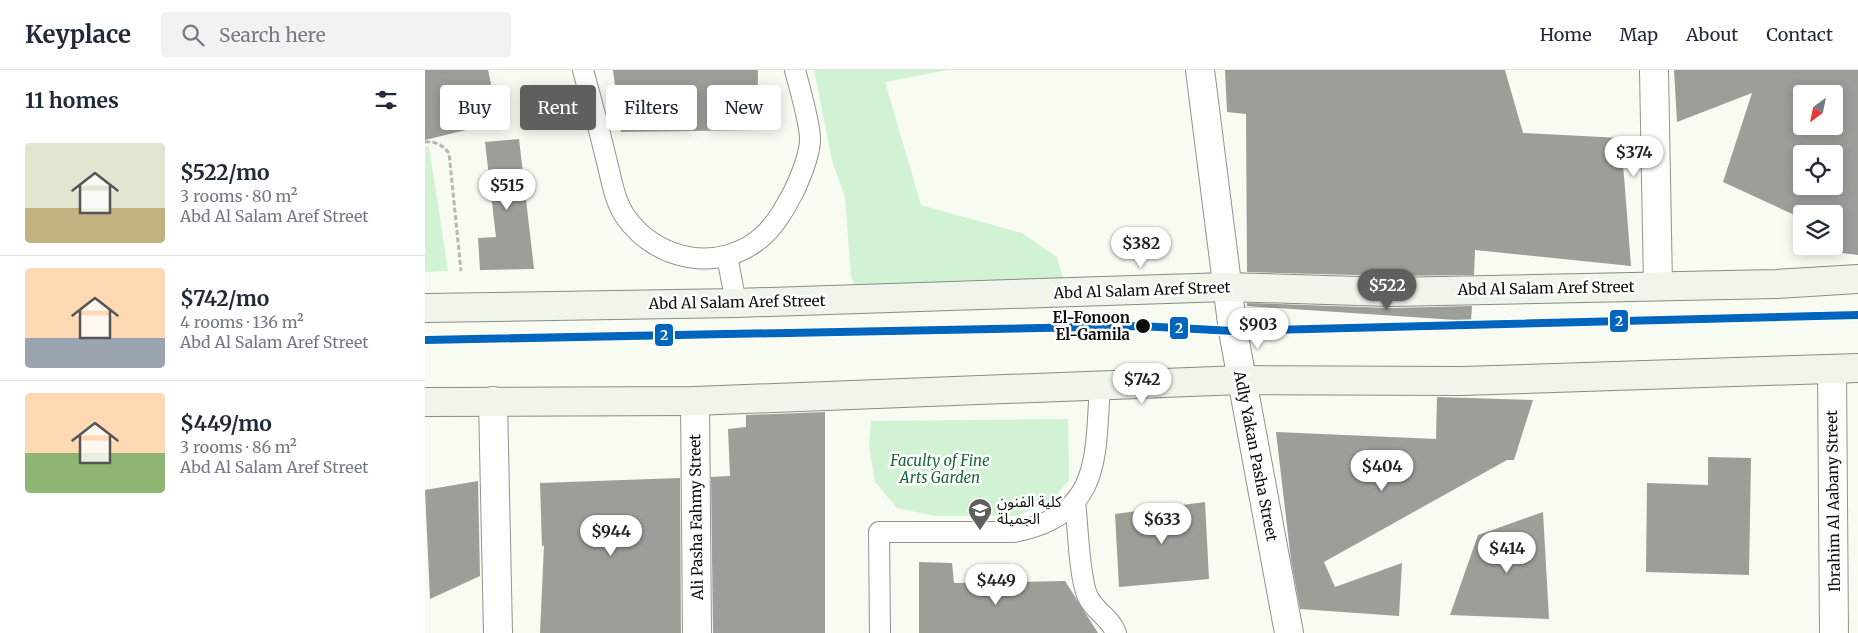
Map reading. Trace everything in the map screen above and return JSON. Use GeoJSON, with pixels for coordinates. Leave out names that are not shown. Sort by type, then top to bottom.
{"type":"FeatureCollection","features":[{"type":"Feature","properties":{"kind":"street","name":"Adly Yakan Pasha Street"},"geometry":{"type":"LineString","coordinates":[[1200,70],[1227,287],[1241,380],[1289,633]]}},
{"type":"Feature","properties":{"kind":"street"},"geometry":{"type":"LineString","coordinates":[[1654,70],[1658,286]]}},
{"type":"Feature","properties":{"kind":"street","name":"Abd Al Salam Aref Street"},"geometry":{"type":"LineString","coordinates":[[425,308],[736,303],[1227,287],[1391,292],[1776,284],[1858,279]]}},
{"type":"Feature","properties":{"kind":"street"},"geometry":{"type":"LineString","coordinates":[[425,402],[695,401],[1241,380],[1462,380],[1845,369]]}},
{"type":"Feature","properties":{"kind":"street","name":"Ibrahim Al Aabany Street"},"geometry":{"type":"LineString","coordinates":[[1835,633],[1845,369]]}},
{"type":"Feature","properties":{"kind":"street"},"geometry":{"type":"LineString","coordinates":[[493,401],[498,633]]}},
{"type":"Feature","properties":{"kind":"street","name":"Ali Pasha Fahmy Street"},"geometry":{"type":"LineString","coordinates":[[695,401],[697,633]]}},
{"type":"Feature","properties":{"kind":"lane"},"geometry":{"type":"LineString","coordinates":[[583,70],[615,193],[624,215],[640,234],[659,248],[680,257],[704,259],[727,256],[753,244],[773,225],[790,198],[805,162],[811,140],[795,70]]}},
{"type":"Feature","properties":{"kind":"lane"},"geometry":{"type":"LineString","coordinates":[[727,256],[736,303]]}},
{"type":"Feature","properties":{"kind":"lane"},"geometry":{"type":"LineString","coordinates":[[880,633],[879,532],[1014,532],[1043,524],[1060,515],[1075,502],[1088,484],[1093,470],[1100,385]]}},
{"type":"Feature","properties":{"kind":"lane"},"geometry":{"type":"LineString","coordinates":[[1075,502],[1087,594],[1096,609],[1112,623],[1116,633]]}},
{"type":"Feature","properties":{"kind":"path"},"geometry":{"type":"LineString","coordinates":[[425,142],[442,145],[449,153],[465,308]]}},
{"type":"Feature","properties":{"kind":"green space"},"geometry":{"type":"Polygon","coordinates":[[[814,70],[948,70],[885,82],[921,205],[1022,233],[1057,257],[1065,286],[860,299],[851,276],[845,197],[832,161],[814,70]]]}},
{"type":"Feature","properties":{"kind":"green space"},"geometry":{"type":"Polygon","coordinates":[[[429,146],[448,271],[425,272],[425,147],[429,146]]]}},
{"type":"Feature","properties":{"kind":"green space","name":"Faculty of Fine Arts Garden"},"geometry":{"type":"Polygon","coordinates":[[[1068,419],[1069,480],[1054,498],[1018,516],[935,516],[897,508],[875,482],[869,446],[871,421],[1068,419]]]}},
{"type":"Feature","properties":{"kind":"building"},"geometry":{"type":"Polygon","coordinates":[[[425,70],[488,70],[491,85],[440,85],[440,130],[466,130],[425,140],[425,70]]]}},
{"type":"Feature","properties":{"kind":"building"},"geometry":{"type":"Polygon","coordinates":[[[613,70],[758,70],[758,85],[707,85],[707,130],[757,130],[621,132],[621,130],[697,130],[697,85],[615,85],[613,70]]]}},
{"type":"Feature","properties":{"kind":"building"},"geometry":{"type":"Polygon","coordinates":[[[1225,70],[1505,70],[1523,133],[1621,138],[1631,266],[1475,250],[1474,275],[1391,276],[1247,272],[1246,114],[1227,112],[1225,70]]]}},
{"type":"Feature","properties":{"kind":"building"},"geometry":{"type":"Polygon","coordinates":[[[1674,70],[1858,70],[1858,255],[1843,253],[1843,205],[1793,205],[1793,214],[1723,182],[1752,93],[1677,122],[1674,70]]]}},
{"type":"Feature","properties":{"kind":"building"},"geometry":{"type":"Polygon","coordinates":[[[519,139],[534,269],[480,270],[478,238],[496,237],[485,142],[519,139]]]}},
{"type":"Feature","properties":{"kind":"building"},"geometry":{"type":"Polygon","coordinates":[[[1247,303],[1391,308],[1472,306],[1471,321],[1247,306],[1247,303]]]}},
{"type":"Feature","properties":{"kind":"building"},"geometry":{"type":"Polygon","coordinates":[[[1437,397],[1533,400],[1514,460],[1507,460],[1324,562],[1335,587],[1402,563],[1399,616],[1300,609],[1291,560],[1276,432],[1436,439],[1437,397]]]}},
{"type":"Feature","properties":{"kind":"building"},"geometry":{"type":"Polygon","coordinates":[[[825,412],[825,633],[713,633],[711,477],[730,476],[728,429],[746,427],[746,415],[825,412]]]}},
{"type":"Feature","properties":{"kind":"building"},"geometry":{"type":"Polygon","coordinates":[[[1708,457],[1751,458],[1749,575],[1646,572],[1647,483],[1708,485],[1708,457]]]}},
{"type":"Feature","properties":{"kind":"building"},"geometry":{"type":"Polygon","coordinates":[[[680,478],[681,633],[540,633],[544,545],[542,547],[540,483],[680,478]]]}},
{"type":"Feature","properties":{"kind":"building"},"geometry":{"type":"Polygon","coordinates":[[[478,481],[480,576],[430,599],[425,490],[478,481]]]}},
{"type":"Feature","properties":{"kind":"building"},"geometry":{"type":"Polygon","coordinates":[[[1205,502],[1209,579],[1119,587],[1115,514],[1205,502]]]}},
{"type":"Feature","properties":{"kind":"building"},"geometry":{"type":"Polygon","coordinates":[[[1543,512],[1549,619],[1450,615],[1478,535],[1543,512]]]}},
{"type":"Feature","properties":{"kind":"building"},"geometry":{"type":"Polygon","coordinates":[[[919,562],[952,563],[954,583],[1065,581],[1098,633],[919,633],[919,562]]]}},
{"type":"Feature","properties":{"kind":"transit line","name":"2"},"geometry":{"type":"LineString","coordinates":[[425,340],[1140,326],[1233,331],[1858,315]]}},
{"type":"Feature","properties":{"kind":"place","name":"El-Fonoon El-Gamila"},"geometry":{"type":"Point","coordinates":[1143,326]}},
{"type":"Feature","properties":{"kind":"place","name":"كلية الفنون الجميلة"},"geometry":{"type":"Point","coordinates":[980,531]}}]}
